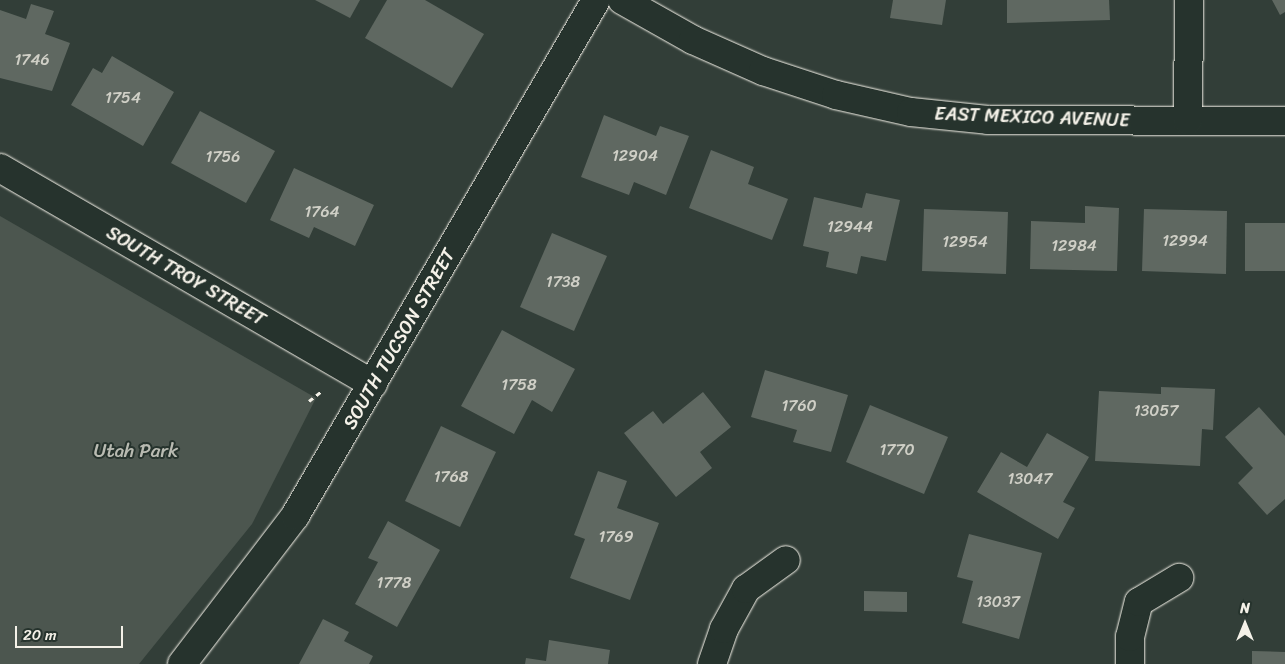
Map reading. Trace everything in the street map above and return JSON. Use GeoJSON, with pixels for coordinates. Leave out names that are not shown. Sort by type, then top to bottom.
{"type":"FeatureCollection","features":[{"type":"Feature","properties":{"kind":"street","name":"SOUTH TUCSON STREET"},"geometry":{"type":"LineString","coordinates":[[182,664],[295,516],[596,0]]}},
{"type":"Feature","properties":{"kind":"street","name":"EAST MEXICO AVENUE"},"geometry":{"type":"LineString","coordinates":[[622,0],[763,71],[836,95],[911,112],[988,120],[1285,121]]}},
{"type":"Feature","properties":{"kind":"street"},"geometry":{"type":"LineString","coordinates":[[1188,121],[1189,0]]}},
{"type":"Feature","properties":{"kind":"street","name":"SOUTH TROY STREET"},"geometry":{"type":"LineString","coordinates":[[0,168],[373,384]]}},
{"type":"Feature","properties":{"kind":"street"},"geometry":{"type":"LineString","coordinates":[[712,664],[724,629],[746,588],[786,560]]}},
{"type":"Feature","properties":{"kind":"street"},"geometry":{"type":"LineString","coordinates":[[1130,664],[1130,637],[1139,602],[1179,578]]}},
{"type":"Feature","properties":{"kind":"green space","name":"Utah Park"},"geometry":{"type":"Polygon","coordinates":[[[0,216],[316,398],[252,524],[139,664],[0,664],[0,216]]]}},
{"type":"Feature","properties":{"kind":"building"},"geometry":{"type":"Polygon","coordinates":[[[315,0],[360,0],[350,18],[315,0]]]}},
{"type":"Feature","properties":{"kind":"building"},"geometry":{"type":"Polygon","coordinates":[[[387,0],[425,0],[484,34],[452,88],[365,38],[387,0]]]}},
{"type":"Feature","properties":{"kind":"building"},"geometry":{"type":"Polygon","coordinates":[[[893,0],[946,0],[942,25],[890,18],[893,0]]]}},
{"type":"Feature","properties":{"kind":"building"},"geometry":{"type":"Polygon","coordinates":[[[1007,0],[1109,0],[1110,20],[1007,23],[1007,0]]]}},
{"type":"Feature","properties":{"kind":"building"},"geometry":{"type":"Polygon","coordinates":[[[1272,0],[1285,0],[1285,12],[1280,15],[1272,0]]]}},
{"type":"Feature","properties":{"kind":"building"},"geometry":{"type":"Polygon","coordinates":[[[31,4],[54,11],[45,34],[70,43],[52,91],[0,78],[0,10],[26,19],[31,4]]]}},
{"type":"Feature","properties":{"kind":"building"},"geometry":{"type":"Polygon","coordinates":[[[112,56],[174,92],[143,146],[71,105],[93,68],[102,73],[112,56]]]}},
{"type":"Feature","properties":{"kind":"building"},"geometry":{"type":"Polygon","coordinates":[[[200,111],[275,151],[246,203],[171,163],[200,111]]]}},
{"type":"Feature","properties":{"kind":"building"},"geometry":{"type":"Polygon","coordinates":[[[604,115],[656,136],[660,126],[689,136],[666,195],[634,182],[629,195],[581,177],[604,115]]]}},
{"type":"Feature","properties":{"kind":"building"},"geometry":{"type":"Polygon","coordinates":[[[711,150],[754,167],[748,184],[788,199],[772,240],[689,208],[711,150]]]}},
{"type":"Feature","properties":{"kind":"building"},"geometry":{"type":"Polygon","coordinates":[[[294,168],[374,205],[355,246],[314,227],[309,238],[270,220],[294,168]]]}},
{"type":"Feature","properties":{"kind":"building"},"geometry":{"type":"Polygon","coordinates":[[[866,193],[900,200],[886,261],[861,256],[857,274],[826,267],[829,252],[803,246],[814,197],[862,208],[866,193]]]}},
{"type":"Feature","properties":{"kind":"building"},"geometry":{"type":"Polygon","coordinates":[[[1085,206],[1119,208],[1117,271],[1030,269],[1031,221],[1085,223],[1085,206]]]}},
{"type":"Feature","properties":{"kind":"building"},"geometry":{"type":"Polygon","coordinates":[[[924,209],[1008,212],[1006,274],[922,271],[924,209]]]}},
{"type":"Feature","properties":{"kind":"building"},"geometry":{"type":"Polygon","coordinates":[[[1144,209],[1227,211],[1226,274],[1142,271],[1144,209]]]}},
{"type":"Feature","properties":{"kind":"building"},"geometry":{"type":"Polygon","coordinates":[[[1245,223],[1285,223],[1285,271],[1245,271],[1245,223]]]}},
{"type":"Feature","properties":{"kind":"building"},"geometry":{"type":"Polygon","coordinates":[[[552,233],[607,256],[574,331],[520,307],[552,233]]]}},
{"type":"Feature","properties":{"kind":"building"},"geometry":{"type":"Polygon","coordinates":[[[502,330],[575,369],[552,412],[532,400],[514,434],[461,406],[502,330]]]}},
{"type":"Feature","properties":{"kind":"building"},"geometry":{"type":"Polygon","coordinates":[[[765,370],[848,395],[831,452],[793,442],[797,430],[751,417],[765,370]]]}},
{"type":"Feature","properties":{"kind":"building"},"geometry":{"type":"Polygon","coordinates":[[[1161,387],[1215,389],[1213,430],[1202,429],[1200,466],[1095,461],[1099,391],[1161,394],[1161,387]]]}},
{"type":"Feature","properties":{"kind":"building"},"geometry":{"type":"Polygon","coordinates":[[[703,392],[731,427],[700,452],[712,468],[676,497],[624,433],[653,411],[663,424],[703,392]]]}},
{"type":"Feature","properties":{"kind":"building"},"geometry":{"type":"Polygon","coordinates":[[[870,405],[948,437],[924,494],[846,462],[870,405]]]}},
{"type":"Feature","properties":{"kind":"building"},"geometry":{"type":"Polygon","coordinates":[[[1259,407],[1285,436],[1285,499],[1267,515],[1238,483],[1253,468],[1225,437],[1259,407]]]}},
{"type":"Feature","properties":{"kind":"building"},"geometry":{"type":"Polygon","coordinates":[[[441,426],[496,452],[460,527],[405,501],[441,426]]]}},
{"type":"Feature","properties":{"kind":"building"},"geometry":{"type":"Polygon","coordinates":[[[1047,433],[1089,457],[1063,502],[1075,508],[1058,539],[977,492],[1001,452],[1027,467],[1047,433]]]}},
{"type":"Feature","properties":{"kind":"building"},"geometry":{"type":"Polygon","coordinates":[[[598,471],[627,481],[617,508],[659,523],[630,600],[570,578],[585,539],[574,535],[598,471]]]}},
{"type":"Feature","properties":{"kind":"building"},"geometry":{"type":"Polygon","coordinates":[[[388,521],[440,550],[397,627],[355,604],[378,562],[368,558],[388,521]]]}},
{"type":"Feature","properties":{"kind":"building"},"geometry":{"type":"Polygon","coordinates":[[[969,534],[1042,553],[1019,639],[962,623],[973,581],[957,577],[969,534]]]}},
{"type":"Feature","properties":{"kind":"building"},"geometry":{"type":"Polygon","coordinates":[[[864,591],[907,592],[907,612],[864,611],[864,591]]]}},
{"type":"Feature","properties":{"kind":"building"},"geometry":{"type":"Polygon","coordinates":[[[323,619],[349,632],[344,641],[373,656],[369,664],[299,664],[323,619]]]}},
{"type":"Feature","properties":{"kind":"building"},"geometry":{"type":"Polygon","coordinates":[[[549,640],[610,650],[608,664],[525,664],[526,658],[546,661],[549,640]]]}},
{"type":"Feature","properties":{"kind":"building"},"geometry":{"type":"Polygon","coordinates":[[[1252,651],[1285,652],[1285,664],[1252,664],[1252,651]]]}}]}
